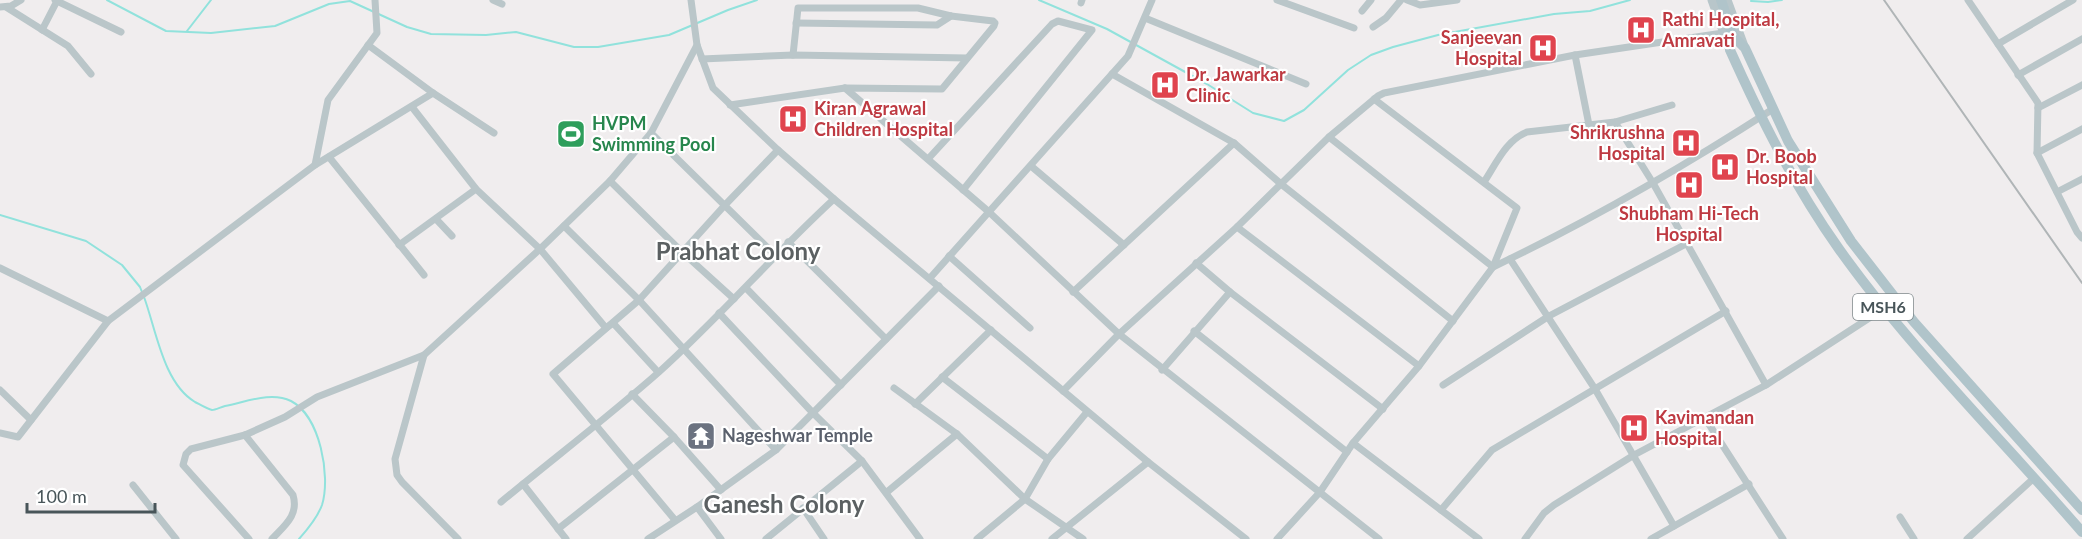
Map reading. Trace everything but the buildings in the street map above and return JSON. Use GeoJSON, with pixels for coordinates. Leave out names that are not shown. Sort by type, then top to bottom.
{"type":"FeatureCollection","features":[{"type":"Feature","properties":{"kind":"main road","name":"MSH6"},"geometry":{"type":"LineString","coordinates":[[1712,0],[1729,33],[1745,48]]}},
{"type":"Feature","properties":{"kind":"main road","name":"MSH6"},"geometry":{"type":"LineString","coordinates":[[1721,0],[1729,33],[1730,50],[1761,117],[1777,150],[1807,201],[1839,249],[1903,331],[2082,532]]}},
{"type":"Feature","properties":{"kind":"main road","name":"MSH6"},"geometry":{"type":"LineString","coordinates":[[1728,0],[1745,48],[1788,141],[1851,241],[1914,322],[2082,510]]}},
{"type":"Feature","properties":{"kind":"street"},"geometry":{"type":"LineString","coordinates":[[3,7],[21,0]]}},
{"type":"Feature","properties":{"kind":"street"},"geometry":{"type":"LineString","coordinates":[[493,0],[502,4]]}},
{"type":"Feature","properties":{"kind":"street"},"geometry":{"type":"LineString","coordinates":[[692,0],[697,41],[702,59],[713,88],[730,105],[834,199],[1148,462],[1246,539]]}},
{"type":"Feature","properties":{"kind":"street"},"geometry":{"type":"LineString","coordinates":[[930,278],[1128,56],[1152,0]]}},
{"type":"Feature","properties":{"kind":"street"},"geometry":{"type":"LineString","coordinates":[[1277,0],[1354,28]]}},
{"type":"Feature","properties":{"kind":"street"},"geometry":{"type":"LineString","coordinates":[[1362,11],[1371,0]]}},
{"type":"Feature","properties":{"kind":"street"},"geometry":{"type":"LineString","coordinates":[[1373,27],[1386,18],[1401,0]]}},
{"type":"Feature","properties":{"kind":"street"},"geometry":{"type":"LineString","coordinates":[[1407,0],[1420,6],[1457,0]]}},
{"type":"Feature","properties":{"kind":"street"},"geometry":{"type":"LineString","coordinates":[[1968,0],[2038,103],[2037,153],[2082,238]]}},
{"type":"Feature","properties":{"kind":"street"},"geometry":{"type":"LineString","coordinates":[[1998,44],[2073,0]]}},
{"type":"Feature","properties":{"kind":"street"},"geometry":{"type":"LineString","coordinates":[[42,30],[56,1],[121,32]]}},
{"type":"Feature","properties":{"kind":"street"},"geometry":{"type":"LineString","coordinates":[[315,165],[328,100],[377,33],[375,2]]}},
{"type":"Feature","properties":{"kind":"street"},"geometry":{"type":"LineString","coordinates":[[3,7],[68,46],[91,74]]}},
{"type":"Feature","properties":{"kind":"street"},"geometry":{"type":"LineString","coordinates":[[730,105],[845,87],[942,89],[994,26],[994,23],[918,8],[798,8],[793,55]]}},
{"type":"Feature","properties":{"kind":"street"},"geometry":{"type":"LineString","coordinates":[[796,23],[937,25],[951,16]]}},
{"type":"Feature","properties":{"kind":"street"},"geometry":{"type":"LineString","coordinates":[[1145,18],[1306,84]]}},
{"type":"Feature","properties":{"kind":"street"},"geometry":{"type":"LineString","coordinates":[[928,159],[1052,24],[1058,21],[1092,30],[963,190]]}},
{"type":"Feature","properties":{"kind":"street"},"geometry":{"type":"LineString","coordinates":[[1063,391],[1119,334],[1237,227],[1329,137],[1384,93],[1575,55],[1729,33]]}},
{"type":"Feature","properties":{"kind":"street"},"geometry":{"type":"LineString","coordinates":[[2018,75],[2082,39]]}},
{"type":"Feature","properties":{"kind":"street"},"geometry":{"type":"LineString","coordinates":[[249,539],[183,465],[186,454],[191,449],[245,435],[285,417],[317,397],[424,356],[610,181],[651,133],[697,41]]}},
{"type":"Feature","properties":{"kind":"street"},"geometry":{"type":"LineString","coordinates":[[368,45],[433,93],[494,133]]}},
{"type":"Feature","properties":{"kind":"street"},"geometry":{"type":"LineString","coordinates":[[702,59],[793,55],[967,58]]}},
{"type":"Feature","properties":{"kind":"street"},"geometry":{"type":"LineString","coordinates":[[1575,55],[1589,125]]}},
{"type":"Feature","properties":{"kind":"street"},"geometry":{"type":"LineString","coordinates":[[1112,74],[1234,143],[1281,184],[1453,321]]}},
{"type":"Feature","properties":{"kind":"street"},"geometry":{"type":"LineString","coordinates":[[2038,108],[2082,85]]}},
{"type":"Feature","properties":{"kind":"street"},"geometry":{"type":"LineString","coordinates":[[845,87],[989,213],[1119,334],[1379,539]]}},
{"type":"Feature","properties":{"kind":"street"},"geometry":{"type":"LineString","coordinates":[[0,433],[18,437],[108,321],[315,165],[433,93]]}},
{"type":"Feature","properties":{"kind":"street"},"geometry":{"type":"LineString","coordinates":[[1277,539],[1320,492],[1353,443],[1419,366],[1493,267],[1517,208],[1374,99]]}},
{"type":"Feature","properties":{"kind":"street"},"geometry":{"type":"LineString","coordinates":[[1484,182],[1511,141],[1517,136],[1527,132],[1615,122],[1672,105]]}},
{"type":"Feature","properties":{"kind":"street"},"geometry":{"type":"LineString","coordinates":[[412,106],[476,189],[540,249],[606,328],[613,323]]}},
{"type":"Feature","properties":{"kind":"street"},"geometry":{"type":"LineString","coordinates":[[1493,267],[1551,240],[1653,183],[1773,109]]}},
{"type":"Feature","properties":{"kind":"street"},"geometry":{"type":"LineString","coordinates":[[1615,122],[1653,183],[1766,386]]}},
{"type":"Feature","properties":{"kind":"street"},"geometry":{"type":"LineString","coordinates":[[2037,153],[2082,129]]}},
{"type":"Feature","properties":{"kind":"street"},"geometry":{"type":"LineString","coordinates":[[651,133],[776,255]]}},
{"type":"Feature","properties":{"kind":"street"},"geometry":{"type":"LineString","coordinates":[[1329,137],[1493,267]]}},
{"type":"Feature","properties":{"kind":"street"},"geometry":{"type":"LineString","coordinates":[[1073,292],[1234,143]]}},
{"type":"Feature","properties":{"kind":"street"},"geometry":{"type":"LineString","coordinates":[[675,520],[553,374],[639,300],[778,150]]}},
{"type":"Feature","properties":{"kind":"street"},"geometry":{"type":"LineString","coordinates":[[329,157],[424,275]]}},
{"type":"Feature","properties":{"kind":"street"},"geometry":{"type":"LineString","coordinates":[[1031,166],[1124,245]]}},
{"type":"Feature","properties":{"kind":"street"},"geometry":{"type":"LineString","coordinates":[[2057,192],[2082,179]]}},
{"type":"Feature","properties":{"kind":"street"},"geometry":{"type":"LineString","coordinates":[[610,181],[734,299]]}},
{"type":"Feature","properties":{"kind":"street"},"geometry":{"type":"LineString","coordinates":[[399,245],[476,189]]}},
{"type":"Feature","properties":{"kind":"street"},"geometry":{"type":"LineString","coordinates":[[501,502],[658,372],[834,199]]}},
{"type":"Feature","properties":{"kind":"street"},"geometry":{"type":"LineString","coordinates":[[436,219],[452,236]]}},
{"type":"Feature","properties":{"kind":"street"},"geometry":{"type":"LineString","coordinates":[[564,226],[639,300],[776,450]]}},
{"type":"Feature","properties":{"kind":"street"},"geometry":{"type":"LineString","coordinates":[[1237,227],[1419,366]]}},
{"type":"Feature","properties":{"kind":"street"},"geometry":{"type":"LineString","coordinates":[[788,242],[886,339]]}},
{"type":"Feature","properties":{"kind":"street"},"geometry":{"type":"LineString","coordinates":[[1443,385],[1549,316],[1686,244]]}},
{"type":"Feature","properties":{"kind":"street"},"geometry":{"type":"LineString","coordinates":[[949,256],[1030,328]]}},
{"type":"Feature","properties":{"kind":"street"},"geometry":{"type":"LineString","coordinates":[[1510,259],[1595,389],[1674,526]]}},
{"type":"Feature","properties":{"kind":"street"},"geometry":{"type":"LineString","coordinates":[[1196,263],[1383,410]]}},
{"type":"Feature","properties":{"kind":"street"},"geometry":{"type":"LineString","coordinates":[[0,268],[108,321]]}},
{"type":"Feature","properties":{"kind":"street"},"geometry":{"type":"LineString","coordinates":[[648,539],[698,507],[776,450],[939,286]]}},
{"type":"Feature","properties":{"kind":"street"},"geometry":{"type":"LineString","coordinates":[[746,288],[841,385]]}},
{"type":"Feature","properties":{"kind":"street"},"geometry":{"type":"LineString","coordinates":[[1162,370],[1230,292]]}},
{"type":"Feature","properties":{"kind":"street"},"geometry":{"type":"LineString","coordinates":[[1525,539],[1544,513],[1554,505],[1634,455],[1766,386],[1897,300]]}},
{"type":"Feature","properties":{"kind":"street"},"geometry":{"type":"LineString","coordinates":[[1441,510],[1492,450],[1726,311]]}},
{"type":"Feature","properties":{"kind":"street"},"geometry":{"type":"LineString","coordinates":[[719,313],[813,413],[862,460],[920,539]]}},
{"type":"Feature","properties":{"kind":"street"},"geometry":{"type":"LineString","coordinates":[[613,323],[658,372]]}},
{"type":"Feature","properties":{"kind":"street"},"geometry":{"type":"LineString","coordinates":[[915,404],[991,330]]}},
{"type":"Feature","properties":{"kind":"street"},"geometry":{"type":"LineString","coordinates":[[1194,331],[1347,452]]}},
{"type":"Feature","properties":{"kind":"street"},"geometry":{"type":"LineString","coordinates":[[424,356],[395,459],[395,467],[402,482],[457,539]]}},
{"type":"Feature","properties":{"kind":"street"},"geometry":{"type":"LineString","coordinates":[[942,377],[1048,459]]}},
{"type":"Feature","properties":{"kind":"street"},"geometry":{"type":"LineString","coordinates":[[894,388],[957,434],[1024,499],[1083,539]]}},
{"type":"Feature","properties":{"kind":"street"},"geometry":{"type":"LineString","coordinates":[[0,390],[31,420]]}},
{"type":"Feature","properties":{"kind":"street"},"geometry":{"type":"LineString","coordinates":[[632,394],[721,490]]}},
{"type":"Feature","properties":{"kind":"street"},"geometry":{"type":"LineString","coordinates":[[977,539],[1024,499],[1048,459],[1088,411]]}},
{"type":"Feature","properties":{"kind":"street"},"geometry":{"type":"LineString","coordinates":[[1705,418],[1783,539]]}},
{"type":"Feature","properties":{"kind":"street"},"geometry":{"type":"LineString","coordinates":[[887,492],[957,434]]}},
{"type":"Feature","properties":{"kind":"street"},"geometry":{"type":"LineString","coordinates":[[245,435],[293,495],[296,504],[293,516],[272,539]]}},
{"type":"Feature","properties":{"kind":"street"},"geometry":{"type":"LineString","coordinates":[[558,529],[674,437]]}},
{"type":"Feature","properties":{"kind":"street"},"geometry":{"type":"LineString","coordinates":[[1353,443],[1479,539]]}},
{"type":"Feature","properties":{"kind":"street"},"geometry":{"type":"LineString","coordinates":[[767,539],[862,460]]}},
{"type":"Feature","properties":{"kind":"street"},"geometry":{"type":"LineString","coordinates":[[1052,539],[1148,462]]}},
{"type":"Feature","properties":{"kind":"street"},"geometry":{"type":"LineString","coordinates":[[1967,539],[2034,478]]}},
{"type":"Feature","properties":{"kind":"street"},"geometry":{"type":"LineString","coordinates":[[523,484],[566,539]]}},
{"type":"Feature","properties":{"kind":"street"},"geometry":{"type":"LineString","coordinates":[[1651,539],[1749,484]]}},
{"type":"Feature","properties":{"kind":"street"},"geometry":{"type":"LineString","coordinates":[[133,485],[176,539]]}},
{"type":"Feature","properties":{"kind":"street"},"geometry":{"type":"LineString","coordinates":[[698,507],[721,539]]}},
{"type":"Feature","properties":{"kind":"street"},"geometry":{"type":"LineString","coordinates":[[802,508],[824,539]]}},
{"type":"Feature","properties":{"kind":"street"},"geometry":{"type":"LineString","coordinates":[[1900,517],[1914,539]]}},
{"type":"Feature","properties":{"kind":"waterway"},"geometry":{"type":"LineString","coordinates":[[107,0],[166,31],[211,33],[275,26],[329,4],[350,1],[407,27],[431,34],[486,35],[516,32],[574,47],[598,47],[669,35],[757,0]]}},
{"type":"Feature","properties":{"kind":"waterway"},"geometry":{"type":"LineString","coordinates":[[187,31],[211,0]]}},
{"type":"Feature","properties":{"kind":"waterway"},"geometry":{"type":"LineString","coordinates":[[1039,0],[1107,29],[1207,84],[1253,113],[1284,121],[1304,110],[1348,70],[1371,55],[1393,47],[1438,35],[1554,14],[1590,11],[1630,0]]}},
{"type":"Feature","properties":{"kind":"waterway"},"geometry":{"type":"LineString","coordinates":[[1751,1],[1782,0]]}},
{"type":"Feature","properties":{"kind":"waterway"},"geometry":{"type":"LineString","coordinates":[[0,215],[86,241],[122,265],[142,292]]}},
{"type":"Feature","properties":{"kind":"waterway"},"geometry":{"type":"LineString","coordinates":[[144,297],[168,369],[175,382],[195,402],[212,410],[258,398],[283,398],[301,409],[309,420],[321,448],[324,463],[324,493],[318,514],[299,539]]}},
{"type":"Feature","properties":{"kind":"railway"},"geometry":{"type":"LineString","coordinates":[[1884,0],[2082,283]]}},
{"type":"Feature","properties":{"kind":"place","name":"Rathi Hospital, Amravati"},"geometry":{"type":"Point","coordinates":[1641,30]}},
{"type":"Feature","properties":{"kind":"place","name":"Sanjeevan Hospital"},"geometry":{"type":"Point","coordinates":[1543,48]}},
{"type":"Feature","properties":{"kind":"place","name":"Dr. Jawarkar Clinic"},"geometry":{"type":"Point","coordinates":[1165,85]}},
{"type":"Feature","properties":{"kind":"place","name":"Kiran Agrawal Children Hospital"},"geometry":{"type":"Point","coordinates":[793,119]}},
{"type":"Feature","properties":{"kind":"place","name":"HVPM Swimming Pool"},"geometry":{"type":"Point","coordinates":[571,134]}},
{"type":"Feature","properties":{"kind":"place","name":"Shrikrushna Hospital"},"geometry":{"type":"Point","coordinates":[1686,143]}},
{"type":"Feature","properties":{"kind":"place","name":"Dr. Boob Hospital"},"geometry":{"type":"Point","coordinates":[1725,167]}},
{"type":"Feature","properties":{"kind":"place","name":"Shubham Hi-Tech Hospital"},"geometry":{"type":"Point","coordinates":[1689,185]}},
{"type":"Feature","properties":{"kind":"place","name":"Kavimandan Hospital"},"geometry":{"type":"Point","coordinates":[1634,428]}},
{"type":"Feature","properties":{"kind":"place","name":"Nageshwar Temple"},"geometry":{"type":"Point","coordinates":[701,436]}},
{"type":"Feature","properties":{"kind":"district","name":"Prabhat Colony"},"geometry":{"type":"Point","coordinates":[738,252]}},
{"type":"Feature","properties":{"kind":"district","name":"Ganesh Colony"},"geometry":{"type":"Point","coordinates":[784,505]}}]}
